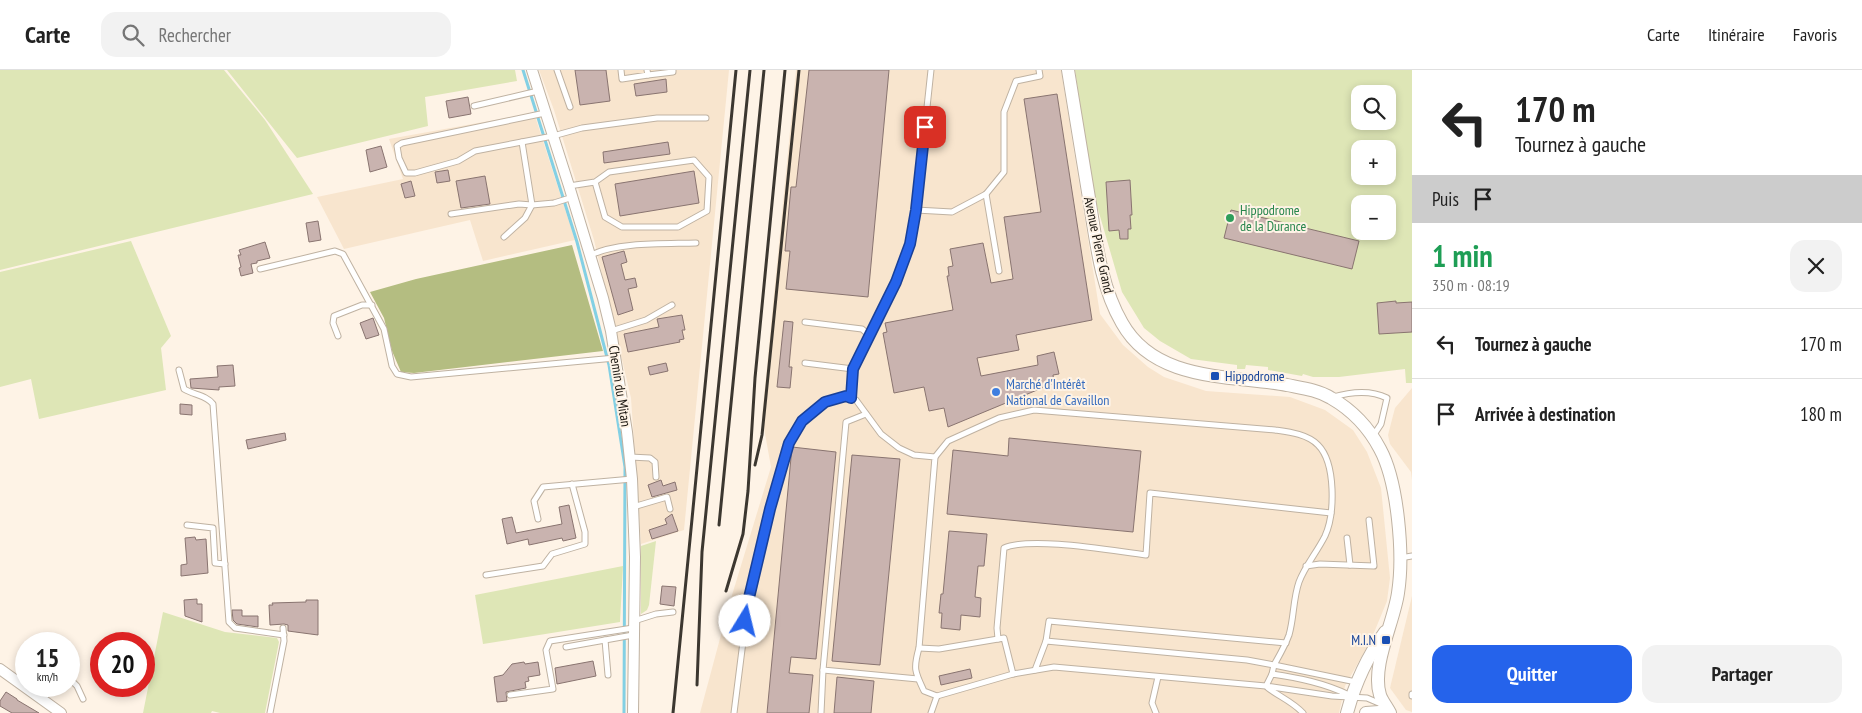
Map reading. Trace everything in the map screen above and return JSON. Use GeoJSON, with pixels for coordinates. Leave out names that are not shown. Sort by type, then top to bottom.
{"type":"FeatureCollection","features":[{"type":"Feature","properties":{"kind":"street","name":"Avenue Pierre Grand"},"geometry":{"type":"LineString","coordinates":[[1068,70],[1104,281],[1109,298],[1122,324],[1133,339],[1143,349],[1158,359],[1186,372],[1293,386],[1331,398],[1352,413],[1373,437],[1381,451],[1389,471],[1406,557],[1398,595],[1388,628],[1378,685],[1380,696],[1387,710]]}},
{"type":"Feature","properties":{"kind":"street","name":"Chemin du Mitan"},"geometry":{"type":"LineString","coordinates":[[533,71],[570,186],[611,331],[632,479],[635,557],[633,713]]}},
{"type":"Feature","properties":{"kind":"street","name":"Avenue Pierre Grand"},"geometry":{"type":"LineString","coordinates":[[1347,713],[1356,682],[1371,653],[1388,628]]}},
{"type":"Feature","properties":{"kind":"street"},"geometry":{"type":"LineString","coordinates":[[0,669],[61,713]]}},
{"type":"Feature","properties":{"kind":"street"},"geometry":{"type":"LineString","coordinates":[[1366,713],[1387,710]]}},
{"type":"Feature","properties":{"kind":"lane"},"geometry":{"type":"LineString","coordinates":[[557,70],[570,107]]}},
{"type":"Feature","properties":{"kind":"lane"},"geometry":{"type":"LineString","coordinates":[[621,70],[622,79],[648,73],[674,72],[673,70]]}},
{"type":"Feature","properties":{"kind":"lane"},"geometry":{"type":"LineString","coordinates":[[851,398],[853,369],[896,282],[910,244],[916,210],[931,70]]}},
{"type":"Feature","properties":{"kind":"lane"},"geometry":{"type":"LineString","coordinates":[[916,210],[952,212],[986,194],[1004,172],[1004,112],[1016,81],[1040,76],[1039,70]]}},
{"type":"Feature","properties":{"kind":"lane"},"geometry":{"type":"LineString","coordinates":[[474,106],[538,91]]}},
{"type":"Feature","properties":{"kind":"lane"},"geometry":{"type":"LineString","coordinates":[[545,113],[402,143],[397,146],[398,158],[406,173],[415,173],[458,161],[474,151],[553,136],[582,128],[658,118],[706,118]]}},
{"type":"Feature","properties":{"kind":"lane"},"geometry":{"type":"LineString","coordinates":[[504,237],[524,218],[532,205],[522,142]]}},
{"type":"Feature","properties":{"kind":"lane"},"geometry":{"type":"LineString","coordinates":[[570,186],[595,182],[608,172],[694,160],[709,177],[707,211],[678,227],[622,227],[605,217],[595,182]]}},
{"type":"Feature","properties":{"kind":"lane"},"geometry":{"type":"LineString","coordinates":[[986,194],[999,271]]}},
{"type":"Feature","properties":{"kind":"lane"},"geometry":{"type":"LineString","coordinates":[[451,214],[519,204],[554,203],[573,197]]}},
{"type":"Feature","properties":{"kind":"lane"},"geometry":{"type":"LineString","coordinates":[[590,255],[596,252],[632,245],[696,243]]}},
{"type":"Feature","properties":{"kind":"lane"},"geometry":{"type":"LineString","coordinates":[[260,268],[335,251],[343,254],[384,329],[392,366],[397,374],[411,377],[615,358]]}},
{"type":"Feature","properties":{"kind":"lane"},"geometry":{"type":"LineString","coordinates":[[338,336],[333,323],[334,316],[362,305],[372,305]]}},
{"type":"Feature","properties":{"kind":"lane"},"geometry":{"type":"LineString","coordinates":[[611,331],[646,320],[672,305]]}},
{"type":"Feature","properties":{"kind":"lane"},"geometry":{"type":"LineString","coordinates":[[804,322],[862,329],[869,336]]}},
{"type":"Feature","properties":{"kind":"lane"},"geometry":{"type":"LineString","coordinates":[[805,363],[853,369]]}},
{"type":"Feature","properties":{"kind":"lane"},"geometry":{"type":"LineString","coordinates":[[179,370],[184,389],[192,394],[209,398],[213,404],[229,622],[235,628],[284,635]]}},
{"type":"Feature","properties":{"kind":"lane"},"geometry":{"type":"LineString","coordinates":[[1331,398],[1341,394],[1377,393],[1387,398],[1380,424],[1373,437]]}},
{"type":"Feature","properties":{"kind":"lane"},"geometry":{"type":"LineString","coordinates":[[734,713],[748,602],[770,509],[789,443],[802,421],[825,402],[846,396],[856,400],[880,434],[898,448],[914,454],[935,457]]}},
{"type":"Feature","properties":{"kind":"lane"},"geometry":{"type":"LineString","coordinates":[[1266,686],[1289,634],[1298,584],[1306,566],[1326,534],[1331,513],[1331,474],[1318,444],[1298,433],[1275,430],[1034,410],[999,418],[948,441],[935,457],[919,648],[914,664],[924,691],[937,696],[1013,674],[1054,666],[1266,686],[1332,696],[1352,696],[1367,698],[1387,710]]}},
{"type":"Feature","properties":{"kind":"lane"},"geometry":{"type":"LineString","coordinates":[[820,713],[846,422],[866,414]]}},
{"type":"Feature","properties":{"kind":"lane"},"geometry":{"type":"LineString","coordinates":[[630,457],[650,458],[655,462],[656,477]]}},
{"type":"Feature","properties":{"kind":"lane"},"geometry":{"type":"LineString","coordinates":[[538,519],[534,501],[543,487],[632,479]]}},
{"type":"Feature","properties":{"kind":"lane"},"geometry":{"type":"LineString","coordinates":[[486,575],[543,566],[552,554],[585,544],[585,532],[572,484]]}},
{"type":"Feature","properties":{"kind":"lane"},"geometry":{"type":"LineString","coordinates":[[998,639],[997,628],[1004,548],[1013,544],[1044,544],[1146,555],[1150,493],[1331,513]]}},
{"type":"Feature","properties":{"kind":"lane"},"geometry":{"type":"LineString","coordinates":[[633,507],[667,497],[670,509]]}},
{"type":"Feature","properties":{"kind":"lane"},"geometry":{"type":"LineString","coordinates":[[1306,566],[1374,566],[1369,520]]}},
{"type":"Feature","properties":{"kind":"lane"},"geometry":{"type":"LineString","coordinates":[[187,525],[213,528],[215,563],[224,564]]}},
{"type":"Feature","properties":{"kind":"lane"},"geometry":{"type":"LineString","coordinates":[[1347,538],[1350,565]]}},
{"type":"Feature","properties":{"kind":"lane"},"geometry":{"type":"LineString","coordinates":[[566,647],[605,640],[633,628],[656,614],[672,612]]}},
{"type":"Feature","properties":{"kind":"lane"},"geometry":{"type":"LineString","coordinates":[[1035,670],[1046,641],[1049,621],[1286,643]]}},
{"type":"Feature","properties":{"kind":"lane"},"geometry":{"type":"LineString","coordinates":[[270,713],[284,628]]}},
{"type":"Feature","properties":{"kind":"lane"},"geometry":{"type":"LineString","coordinates":[[510,695],[553,689],[546,650],[550,641],[633,628]]}},
{"type":"Feature","properties":{"kind":"lane"},"geometry":{"type":"LineString","coordinates":[[919,648],[939,649],[1004,638],[1013,674]]}},
{"type":"Feature","properties":{"kind":"lane"},"geometry":{"type":"LineString","coordinates":[[605,640],[608,675]]}},
{"type":"Feature","properties":{"kind":"lane"},"geometry":{"type":"LineString","coordinates":[[1046,641],[1247,660],[1356,682]]}},
{"type":"Feature","properties":{"kind":"lane"},"geometry":{"type":"LineString","coordinates":[[823,670],[918,679]]}},
{"type":"Feature","properties":{"kind":"lane"},"geometry":{"type":"LineString","coordinates":[[1272,674],[1301,678],[1332,687],[1352,696]]}},
{"type":"Feature","properties":{"kind":"lane"},"geometry":{"type":"LineString","coordinates":[[1156,713],[1152,703],[1158,677]]}},
{"type":"Feature","properties":{"kind":"lane"},"geometry":{"type":"LineString","coordinates":[[1266,686],[1278,696],[1295,704],[1303,713]]}},
{"type":"Feature","properties":{"kind":"lane"},"geometry":{"type":"LineString","coordinates":[[80,692],[82,699]]}},
{"type":"Feature","properties":{"kind":"lane"},"geometry":{"type":"LineString","coordinates":[[931,713],[937,696]]}},
{"type":"Feature","properties":{"kind":"shaded area"},"geometry":{"type":"Polygon","coordinates":[[[539,70],[729,70],[684,530],[641,544],[631,398],[594,240],[554,110],[539,70]]]}},
{"type":"Feature","properties":{"kind":"shaded area","name":"Marché d'Intérêt National de Cavaillon"},"geometry":{"type":"Polygon","coordinates":[[[796,70],[1061,70],[1100,314],[1123,345],[1148,367],[1164,377],[1206,391],[1290,397],[1325,410],[1353,430],[1367,452],[1381,488],[1390,578],[1387,601],[1371,640],[1345,686],[1339,713],[700,713],[729,605],[771,467],[762,417],[796,70]]]}},
{"type":"Feature","properties":{"kind":"shaded area"},"geometry":{"type":"Polygon","coordinates":[[[534,113],[575,240],[483,261],[470,220],[344,249],[317,197],[403,179],[389,139],[534,113]]]}},
{"type":"Feature","properties":{"kind":"shaded area"},"geometry":{"type":"Polygon","coordinates":[[[1412,388],[1412,480],[1411,472],[1390,444],[1388,435],[1395,408],[1412,388]]]}},
{"type":"Feature","properties":{"kind":"shaded area"},"geometry":{"type":"Polygon","coordinates":[[[1412,596],[1412,712],[1406,710],[1390,688],[1412,596]]]}},
{"type":"Feature","properties":{"kind":"green space"},"geometry":{"type":"Polygon","coordinates":[[[0,70],[224,70],[265,120],[313,194],[0,270],[0,70]]]}},
{"type":"Feature","properties":{"kind":"green space"},"geometry":{"type":"Polygon","coordinates":[[[227,70],[515,70],[517,81],[425,97],[428,126],[297,158],[227,70]]]}},
{"type":"Feature","properties":{"kind":"green space","name":"Hippodrome de la Durance"},"geometry":{"type":"Polygon","coordinates":[[[1075,70],[1412,70],[1412,383],[1406,383],[1405,369],[1339,377],[1313,377],[1268,370],[1268,367],[1246,365],[1245,369],[1237,369],[1237,365],[1191,359],[1160,341],[1144,328],[1122,292],[1093,192],[1075,70]]]}},
{"type":"Feature","properties":{"kind":"green space"},"geometry":{"type":"Polygon","coordinates":[[[131,241],[171,336],[161,348],[166,390],[39,419],[31,379],[0,387],[0,272],[131,241]]]}},
{"type":"Feature","properties":{"kind":"green space"},"geometry":{"type":"Polygon","coordinates":[[[572,245],[603,351],[414,373],[401,372],[392,351],[384,318],[370,292],[416,279],[572,245]]]}},
{"type":"Feature","properties":{"kind":"green space"},"geometry":{"type":"Polygon","coordinates":[[[656,541],[649,605],[647,610],[641,614],[641,546],[656,541]]]}},
{"type":"Feature","properties":{"kind":"green space"},"geometry":{"type":"Polygon","coordinates":[[[623,566],[620,622],[483,644],[475,595],[623,566]]]}},
{"type":"Feature","properties":{"kind":"green space"},"geometry":{"type":"Polygon","coordinates":[[[163,612],[225,632],[277,638],[279,642],[265,713],[220,713],[212,711],[211,713],[143,713],[146,697],[155,697],[155,652],[163,612]]]}},
{"type":"Feature","properties":{"kind":"building"},"geometry":{"type":"Polygon","coordinates":[[[575,70],[606,70],[610,101],[580,105],[575,70]]]}},
{"type":"Feature","properties":{"kind":"building"},"geometry":{"type":"Polygon","coordinates":[[[809,70],[889,70],[868,297],[786,289],[790,251],[785,251],[791,187],[796,187],[809,70]]]}},
{"type":"Feature","properties":{"kind":"building"},"geometry":{"type":"Polygon","coordinates":[[[666,79],[667,92],[636,96],[634,84],[666,79]]]}},
{"type":"Feature","properties":{"kind":"building"},"geometry":{"type":"Polygon","coordinates":[[[1057,94],[1092,320],[1016,335],[1019,350],[977,358],[981,376],[1038,365],[1037,356],[1054,352],[1059,374],[1053,375],[1054,383],[948,427],[944,408],[929,411],[924,387],[894,393],[883,333],[887,332],[885,323],[953,310],[947,276],[949,276],[948,267],[953,266],[950,249],[983,243],[991,283],[1013,279],[1004,217],[1041,212],[1024,99],[1057,94]]]}},
{"type":"Feature","properties":{"kind":"building"},"geometry":{"type":"Polygon","coordinates":[[[468,97],[471,114],[449,118],[446,101],[468,97]]]}},
{"type":"Feature","properties":{"kind":"building"},"geometry":{"type":"Polygon","coordinates":[[[668,142],[670,154],[604,163],[603,152],[668,142]]]}},
{"type":"Feature","properties":{"kind":"building"},"geometry":{"type":"Polygon","coordinates":[[[381,146],[387,167],[370,172],[366,150],[381,146]]]}},
{"type":"Feature","properties":{"kind":"building"},"geometry":{"type":"Polygon","coordinates":[[[448,170],[450,181],[437,183],[435,172],[448,170]]]}},
{"type":"Feature","properties":{"kind":"building"},"geometry":{"type":"Polygon","coordinates":[[[694,171],[699,203],[620,216],[615,184],[694,171]]]}},
{"type":"Feature","properties":{"kind":"building"},"geometry":{"type":"Polygon","coordinates":[[[485,176],[490,204],[461,208],[456,181],[485,176]]]}},
{"type":"Feature","properties":{"kind":"building"},"geometry":{"type":"Polygon","coordinates":[[[1130,180],[1131,229],[1128,229],[1128,239],[1120,239],[1119,230],[1109,231],[1106,182],[1130,180]]]}},
{"type":"Feature","properties":{"kind":"building"},"geometry":{"type":"Polygon","coordinates":[[[411,181],[415,196],[405,198],[401,184],[411,181]]]}},
{"type":"Feature","properties":{"kind":"building"},"geometry":{"type":"Polygon","coordinates":[[[1231,210],[1359,241],[1352,269],[1224,238],[1231,210]]]}},
{"type":"Feature","properties":{"kind":"building"},"geometry":{"type":"Polygon","coordinates":[[[318,221],[321,240],[309,242],[306,223],[318,221]]]}},
{"type":"Feature","properties":{"kind":"building"},"geometry":{"type":"Polygon","coordinates":[[[265,242],[270,258],[251,264],[253,273],[241,276],[238,255],[241,255],[239,250],[265,242]]]}},
{"type":"Feature","properties":{"kind":"building"},"geometry":{"type":"Polygon","coordinates":[[[624,251],[627,262],[621,264],[625,280],[635,278],[637,287],[628,289],[633,310],[618,315],[602,257],[624,251]]]}},
{"type":"Feature","properties":{"kind":"building"},"geometry":{"type":"Polygon","coordinates":[[[1396,301],[1396,303],[1412,302],[1412,332],[1379,334],[1377,303],[1396,301]]]}},
{"type":"Feature","properties":{"kind":"building"},"geometry":{"type":"Polygon","coordinates":[[[682,315],[685,330],[682,330],[684,339],[679,340],[680,342],[628,352],[624,334],[659,327],[657,319],[682,315]]]}},
{"type":"Feature","properties":{"kind":"building"},"geometry":{"type":"Polygon","coordinates":[[[373,318],[379,335],[366,339],[360,323],[373,318]]]}},
{"type":"Feature","properties":{"kind":"building"},"geometry":{"type":"Polygon","coordinates":[[[784,321],[793,322],[789,367],[792,367],[790,388],[777,387],[784,321]]]}},
{"type":"Feature","properties":{"kind":"building"},"geometry":{"type":"Polygon","coordinates":[[[666,363],[668,371],[650,375],[648,367],[666,363]]]}},
{"type":"Feature","properties":{"kind":"building"},"geometry":{"type":"Polygon","coordinates":[[[233,365],[235,386],[219,387],[219,390],[191,388],[190,379],[218,377],[217,366],[233,365]]]}},
{"type":"Feature","properties":{"kind":"building"},"geometry":{"type":"Polygon","coordinates":[[[180,404],[192,405],[192,415],[180,414],[180,404]]]}},
{"type":"Feature","properties":{"kind":"building"},"geometry":{"type":"Polygon","coordinates":[[[285,433],[286,440],[248,449],[246,440],[285,433]]]}},
{"type":"Feature","properties":{"kind":"building"},"geometry":{"type":"Polygon","coordinates":[[[1009,438],[1141,451],[1133,532],[947,514],[953,450],[1008,456],[1009,438]]]}},
{"type":"Feature","properties":{"kind":"building"},"geometry":{"type":"Polygon","coordinates":[[[792,447],[836,452],[816,659],[791,657],[789,673],[813,675],[809,713],[767,713],[792,447]]]}},
{"type":"Feature","properties":{"kind":"building"},"geometry":{"type":"Polygon","coordinates":[[[852,455],[900,459],[880,665],[832,661],[852,455]]]}},
{"type":"Feature","properties":{"kind":"building"},"geometry":{"type":"Polygon","coordinates":[[[661,480],[663,486],[675,482],[677,490],[652,497],[648,485],[661,480]]]}},
{"type":"Feature","properties":{"kind":"building"},"geometry":{"type":"Polygon","coordinates":[[[569,505],[576,538],[563,541],[562,538],[529,545],[528,539],[507,544],[502,519],[512,517],[516,533],[562,524],[559,507],[569,505]]]}},
{"type":"Feature","properties":{"kind":"building"},"geometry":{"type":"Polygon","coordinates":[[[672,514],[678,531],[652,539],[649,530],[667,524],[665,519],[672,514]]]}},
{"type":"Feature","properties":{"kind":"building"},"geometry":{"type":"Polygon","coordinates":[[[949,531],[987,534],[984,566],[978,566],[975,597],[981,598],[980,617],[961,615],[960,630],[941,628],[942,613],[939,613],[941,594],[943,594],[949,531]]]}},
{"type":"Feature","properties":{"kind":"building"},"geometry":{"type":"Polygon","coordinates":[[[195,537],[196,540],[206,539],[208,573],[181,576],[181,565],[187,564],[185,538],[195,537]]]}},
{"type":"Feature","properties":{"kind":"building"},"geometry":{"type":"Polygon","coordinates":[[[662,586],[676,587],[674,606],[660,604],[662,586]]]}},
{"type":"Feature","properties":{"kind":"building"},"geometry":{"type":"Polygon","coordinates":[[[197,599],[197,604],[202,604],[202,622],[185,616],[184,600],[197,599]]]}},
{"type":"Feature","properties":{"kind":"building"},"geometry":{"type":"Polygon","coordinates":[[[306,600],[318,600],[318,635],[288,631],[288,625],[284,624],[270,625],[269,605],[273,605],[272,603],[306,602],[306,600]]]}},
{"type":"Feature","properties":{"kind":"building"},"geometry":{"type":"Polygon","coordinates":[[[232,610],[242,610],[242,616],[258,616],[258,627],[237,624],[233,620],[232,610]]]}},
{"type":"Feature","properties":{"kind":"building"},"geometry":{"type":"Polygon","coordinates":[[[593,661],[596,676],[557,684],[555,668],[593,661]]]}},
{"type":"Feature","properties":{"kind":"building"},"geometry":{"type":"Polygon","coordinates":[[[524,662],[525,664],[538,662],[540,675],[528,677],[529,681],[525,682],[526,688],[506,692],[507,701],[497,702],[494,677],[503,675],[512,664],[524,662]]]}},
{"type":"Feature","properties":{"kind":"building"},"geometry":{"type":"Polygon","coordinates":[[[970,669],[972,678],[941,685],[939,676],[970,669]]]}},
{"type":"Feature","properties":{"kind":"building"},"geometry":{"type":"Polygon","coordinates":[[[837,677],[874,681],[871,713],[834,713],[837,677]]]}},
{"type":"Feature","properties":{"kind":"building"},"geometry":{"type":"Polygon","coordinates":[[[6,692],[39,713],[12,713],[0,706],[0,701],[6,692]]]}},
{"type":"Feature","properties":{"kind":"waterway"},"geometry":{"type":"LineString","coordinates":[[523,70],[577,242],[609,365],[625,467],[624,713]]}},
{"type":"Feature","properties":{"kind":"railway"},"geometry":{"type":"LineString","coordinates":[[673,713],[736,70]]}},
{"type":"Feature","properties":{"kind":"railway"},"geometry":{"type":"LineString","coordinates":[[697,685],[702,552],[750,70]]}},
{"type":"Feature","properties":{"kind":"railway"},"geometry":{"type":"LineString","coordinates":[[719,525],[764,70]]}},
{"type":"Feature","properties":{"kind":"railway"},"geometry":{"type":"LineString","coordinates":[[726,591],[743,534],[748,491],[755,378],[785,70]]}},
{"type":"Feature","properties":{"kind":"railway"},"geometry":{"type":"LineString","coordinates":[[755,465],[762,435],[799,70]]}},
{"type":"Feature","properties":{"kind":"place","name":"Hippodrome de la Durance"},"geometry":{"type":"Point","coordinates":[1230,218]}},
{"type":"Feature","properties":{"kind":"place","name":"Hippodrome"},"geometry":{"type":"Point","coordinates":[1215,376]}},
{"type":"Feature","properties":{"kind":"place","name":"Marché d'Intérêt National de Cavaillon"},"geometry":{"type":"Point","coordinates":[996,392]}},
{"type":"Feature","properties":{"kind":"place","name":"M.I.N"},"geometry":{"type":"Point","coordinates":[1386,640]}},
{"type":"Feature","properties":{"kind":"route"},"geometry":{"type":"LineString","coordinates":[[745,621],[770,509],[789,443],[802,421],[825,402],[846,396],[851,398],[853,369],[896,282],[910,244],[916,210],[925,127]]}}]}
